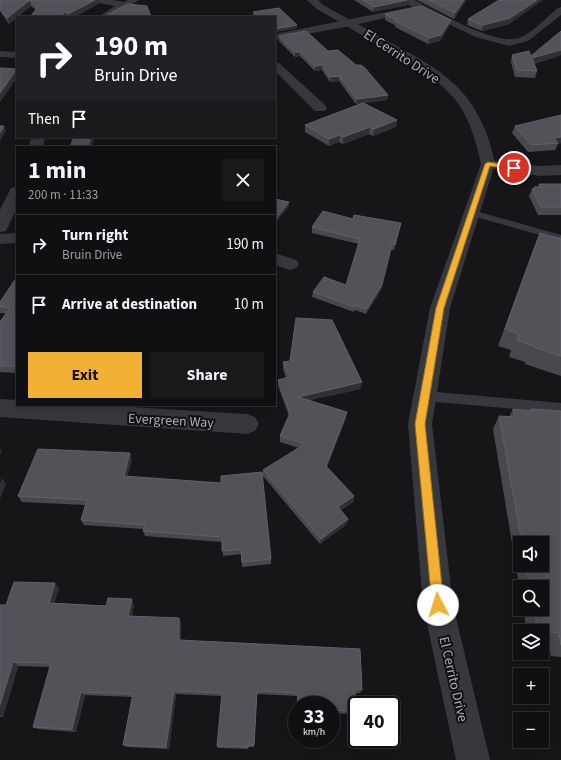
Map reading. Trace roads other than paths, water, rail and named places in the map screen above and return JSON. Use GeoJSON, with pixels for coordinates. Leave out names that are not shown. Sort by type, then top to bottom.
{"type":"FeatureCollection","features":[{"type":"Feature","properties":{"kind":"street"},"geometry":{"type":"LineString","coordinates":[[96,0],[130,2]]}},
{"type":"Feature","properties":{"kind":"street","name":"El Cerrito Drive"},"geometry":{"type":"LineString","coordinates":[[312,0],[320,7],[419,63],[440,78],[458,95],[472,116],[483,140],[488,164],[440,308],[420,424],[438,605],[473,760]]}},
{"type":"Feature","properties":{"kind":"street"},"geometry":{"type":"LineString","coordinates":[[406,0],[489,39],[505,42],[519,42],[561,10]]}},
{"type":"Feature","properties":{"kind":"street"},"geometry":{"type":"LineString","coordinates":[[105,16],[130,2]]}},
{"type":"Feature","properties":{"kind":"street"},"geometry":{"type":"LineString","coordinates":[[276,37],[350,23],[422,7]]}},
{"type":"Feature","properties":{"kind":"street"},"geometry":{"type":"LineString","coordinates":[[0,54],[16,55]]}},
{"type":"Feature","properties":{"kind":"street"},"geometry":{"type":"LineString","coordinates":[[276,66],[320,108]]}},
{"type":"Feature","properties":{"kind":"street"},"geometry":{"type":"LineString","coordinates":[[488,164],[540,171],[561,170]]}},
{"type":"Feature","properties":{"kind":"street"},"geometry":{"type":"LineString","coordinates":[[0,227],[16,193]]}},
{"type":"Feature","properties":{"kind":"street"},"geometry":{"type":"LineString","coordinates":[[0,239],[16,238]]}},
{"type":"Feature","properties":{"kind":"street","name":"Evergreen Way"},"geometry":{"type":"LineString","coordinates":[[0,408],[247,424]]}},
{"type":"Feature","properties":{"kind":"lane"},"geometry":{"type":"LineString","coordinates":[[472,212],[561,238]]}},
{"type":"Feature","properties":{"kind":"lane"},"geometry":{"type":"LineString","coordinates":[[425,396],[561,408]]}}]}
